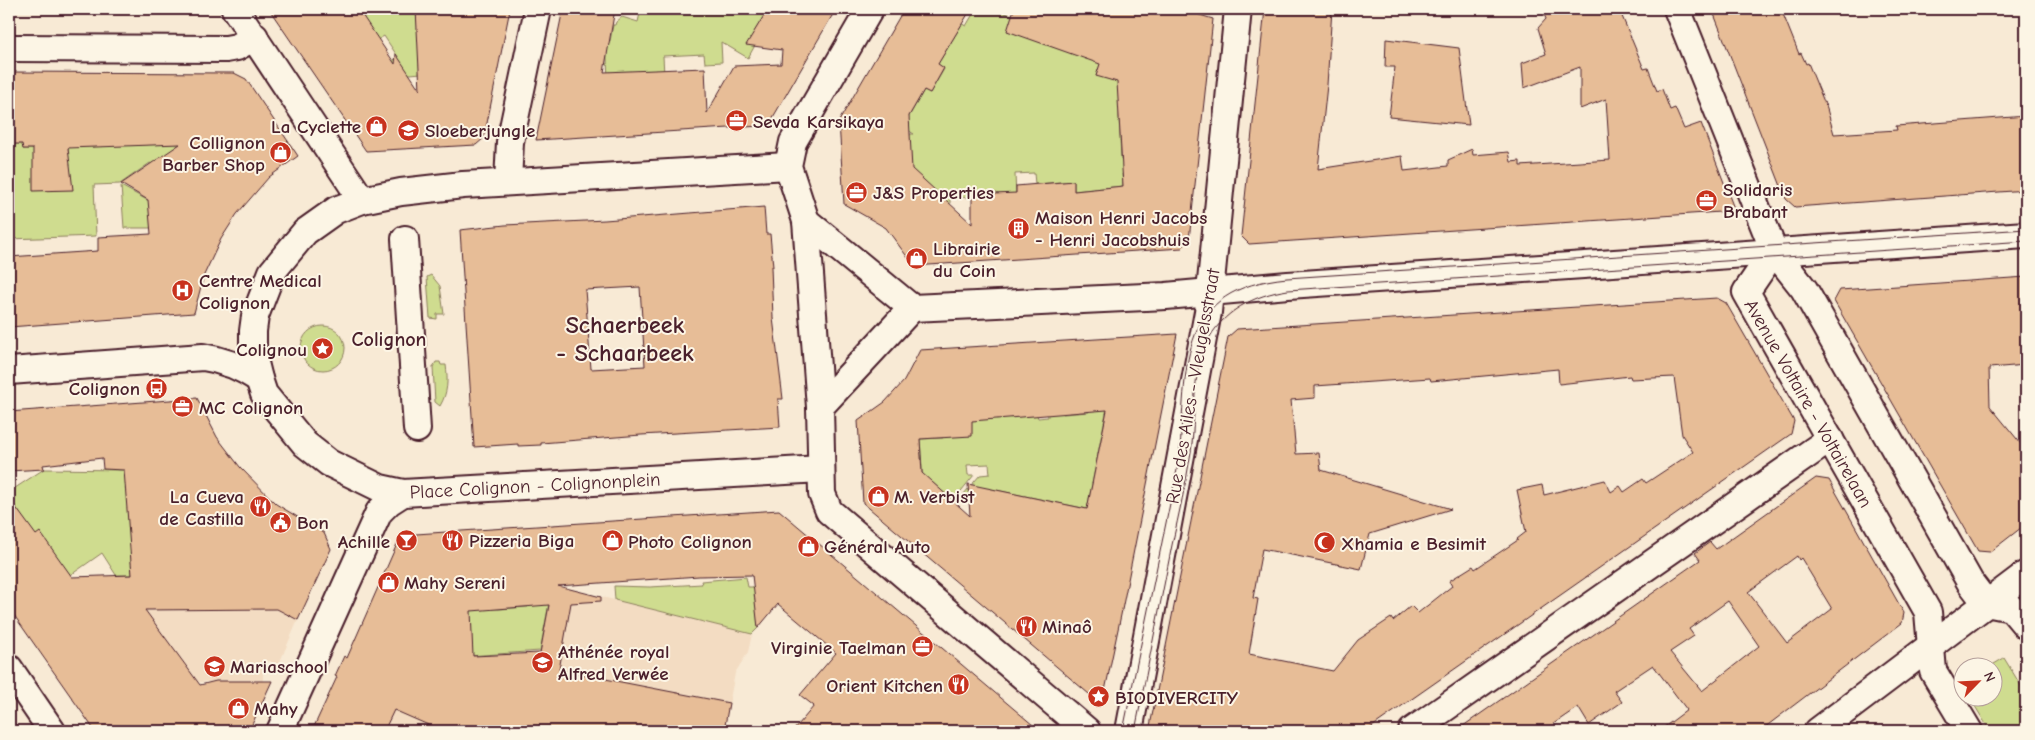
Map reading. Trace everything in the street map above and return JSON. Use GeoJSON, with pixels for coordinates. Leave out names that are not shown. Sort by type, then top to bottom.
{"type":"FeatureCollection","features":[{"type":"Feature","properties":{"kind":"street"},"geometry":{"type":"LineString","coordinates":[[236,9],[362,200]]}},
{"type":"Feature","properties":{"kind":"street"},"geometry":{"type":"LineString","coordinates":[[508,182],[510,142],[538,9]]}},
{"type":"Feature","properties":{"kind":"street"},"geometry":{"type":"LineString","coordinates":[[870,9],[793,142],[788,166],[806,220],[820,407],[822,494],[829,511],[1088,731]]}},
{"type":"Feature","properties":{"kind":"street","name":"Rue des Ailes - Vleugelsstraat"},"geometry":{"type":"LineString","coordinates":[[1129,731],[1208,312],[1238,9]]}},
{"type":"Feature","properties":{"kind":"street"},"geometry":{"type":"LineString","coordinates":[[1677,9],[1774,251],[1804,289],[1970,582],[1986,603],[2012,608],[2026,626]]}},
{"type":"Feature","properties":{"kind":"street"},"geometry":{"type":"LineString","coordinates":[[9,48],[226,49],[237,47],[254,37]]}},
{"type":"Feature","properties":{"kind":"street","name":"Place Colignon - Colignonplein"},"geometry":{"type":"LineString","coordinates":[[788,166],[508,182],[410,191],[362,200],[336,210],[305,232],[272,272],[255,316],[253,355],[264,394],[305,444],[329,463],[380,488],[403,493],[821,469]]}},
{"type":"Feature","properties":{"kind":"street"},"geometry":{"type":"LineString","coordinates":[[806,220],[912,308],[1211,292],[1288,284],[2026,235]]}},
{"type":"Feature","properties":{"kind":"street"},"geometry":{"type":"LineString","coordinates":[[405,238],[417,429]]}},
{"type":"Feature","properties":{"kind":"street","name":"Avenue Voltaire - Voltairelaan"},"geometry":{"type":"LineString","coordinates":[[1774,251],[1746,292],[1928,612],[1933,671],[1969,731]]}},
{"type":"Feature","properties":{"kind":"street"},"geometry":{"type":"LineString","coordinates":[[820,407],[912,308]]}},
{"type":"Feature","properties":{"kind":"street"},"geometry":{"type":"LineString","coordinates":[[203,357],[229,346],[253,330]]}},
{"type":"Feature","properties":{"kind":"street"},"geometry":{"type":"LineString","coordinates":[[9,371],[203,357],[230,363],[244,369],[259,379]]}},
{"type":"Feature","properties":{"kind":"street"},"geometry":{"type":"LineString","coordinates":[[1412,731],[1830,439]]}},
{"type":"Feature","properties":{"kind":"street"},"geometry":{"type":"LineString","coordinates":[[280,731],[379,512],[389,502],[403,493]]}},
{"type":"Feature","properties":{"kind":"street"},"geometry":{"type":"LineString","coordinates":[[1818,731],[2026,574]]}},
{"type":"Feature","properties":{"kind":"street"},"geometry":{"type":"LineString","coordinates":[[9,668],[52,731]]}},
{"type":"Feature","properties":{"kind":"shaded area","name":"Athénée royal Alfred Verwée"},"geometry":{"type":"Polygon","coordinates":[[[552,588],[590,594],[752,634],[748,652],[735,673],[724,731],[314,731],[313,729],[337,677],[335,676],[344,656],[347,657],[367,613],[469,657],[540,653],[552,588]]]}},
{"type":"Feature","properties":{"kind":"shaded area","name":"Mariaschool"},"geometry":{"type":"Polygon","coordinates":[[[277,609],[298,620],[275,673],[270,670],[271,661],[263,661],[263,681],[189,682],[116,731],[95,731],[88,721],[137,685],[138,610],[277,609]]]}},
{"type":"Feature","properties":{"kind":"green space"},"geometry":{"type":"Polygon","coordinates":[[[358,9],[445,9],[443,22],[421,73],[389,76],[383,67],[398,57],[384,36],[371,44],[364,18],[358,9]]]}},
{"type":"Feature","properties":{"kind":"green space"},"geometry":{"type":"Polygon","coordinates":[[[641,9],[759,9],[766,12],[753,34],[759,38],[748,58],[721,42],[722,62],[705,63],[704,54],[663,56],[664,75],[608,78],[606,41],[610,41],[613,25],[622,17],[638,22],[641,9]]]}},
{"type":"Feature","properties":{"kind":"green space"},"geometry":{"type":"Polygon","coordinates":[[[976,9],[987,12],[990,9],[1012,15],[1104,54],[1096,76],[1123,66],[1119,116],[1121,159],[1140,160],[1133,175],[1122,174],[1123,186],[1074,191],[1074,181],[1035,184],[1034,173],[1015,174],[1016,198],[998,199],[997,193],[973,195],[972,197],[950,198],[950,205],[921,186],[905,161],[910,134],[914,134],[903,127],[924,90],[930,93],[944,69],[938,64],[962,24],[966,26],[976,9]]]}},
{"type":"Feature","properties":{"kind":"green space"},"geometry":{"type":"Polygon","coordinates":[[[200,133],[167,173],[150,163],[120,184],[94,185],[96,236],[9,239],[9,144],[22,144],[23,149],[33,149],[47,137],[200,133]]]}},
{"type":"Feature","properties":{"kind":"green space"},"geometry":{"type":"Polygon","coordinates":[[[121,186],[162,208],[153,228],[124,228],[121,186]]]}},
{"type":"Feature","properties":{"kind":"green space"},"geometry":{"type":"Polygon","coordinates":[[[431,275],[440,286],[444,314],[437,314],[437,319],[430,318],[427,277],[431,275]]]}},
{"type":"Feature","properties":{"kind":"green space"},"geometry":{"type":"Polygon","coordinates":[[[319,326],[327,326],[339,332],[345,348],[339,364],[327,370],[319,370],[307,364],[301,352],[301,344],[307,332],[319,326]]]}},
{"type":"Feature","properties":{"kind":"green space"},"geometry":{"type":"Polygon","coordinates":[[[436,362],[446,365],[447,371],[446,391],[440,406],[435,402],[433,367],[436,362]]]}},
{"type":"Feature","properties":{"kind":"green space"},"geometry":{"type":"Polygon","coordinates":[[[1088,394],[1108,403],[1087,509],[991,489],[976,507],[963,495],[980,475],[990,474],[989,464],[967,465],[968,475],[974,475],[953,501],[932,482],[923,483],[920,439],[943,438],[941,408],[971,406],[1037,415],[1038,418],[1048,417],[1047,404],[1062,402],[1063,414],[1089,412],[1088,394]]]}},
{"type":"Feature","properties":{"kind":"green space"},"geometry":{"type":"Polygon","coordinates":[[[44,469],[126,470],[132,575],[116,575],[102,553],[65,579],[9,498],[9,492],[44,469]]]}},
{"type":"Feature","properties":{"kind":"green space"},"geometry":{"type":"Polygon","coordinates":[[[746,577],[748,587],[755,587],[758,628],[752,634],[615,600],[614,586],[650,587],[702,584],[701,581],[746,577]]]}},
{"type":"Feature","properties":{"kind":"green space"},"geometry":{"type":"Polygon","coordinates":[[[550,598],[540,651],[469,656],[470,607],[499,609],[528,607],[528,601],[550,598]]]}},
{"type":"Feature","properties":{"kind":"green space"},"geometry":{"type":"Polygon","coordinates":[[[2004,658],[2026,694],[2026,731],[1990,731],[1976,708],[2002,708],[2002,659],[2004,658]]]}},
{"type":"Feature","properties":{"kind":"building"},"geometry":{"type":"Polygon","coordinates":[[[269,9],[358,9],[395,64],[396,54],[420,90],[416,9],[510,9],[484,138],[476,145],[366,151],[269,9]]]}},
{"type":"Feature","properties":{"kind":"building"},"geometry":{"type":"Polygon","coordinates":[[[563,9],[615,9],[604,72],[705,68],[707,113],[734,66],[781,64],[782,50],[746,45],[768,9],[836,9],[772,119],[761,126],[536,140],[563,9]]]}},
{"type":"Feature","properties":{"kind":"building"},"geometry":{"type":"Polygon","coordinates":[[[904,9],[971,9],[938,64],[944,68],[930,93],[924,90],[909,116],[912,169],[972,224],[972,195],[1016,193],[1016,186],[1074,181],[1074,191],[1123,186],[1117,82],[1096,76],[1100,64],[1007,31],[1014,9],[1180,9],[1213,19],[1189,240],[1182,248],[914,266],[886,228],[844,204],[839,121],[904,9]]]}},
{"type":"Feature","properties":{"kind":"building"},"geometry":{"type":"Polygon","coordinates":[[[1265,9],[1332,9],[1327,85],[1318,169],[1402,156],[1404,171],[1448,166],[1448,160],[1472,149],[1473,155],[1509,152],[1511,162],[1520,161],[1520,166],[1610,160],[1606,99],[1580,109],[1580,67],[1524,88],[1522,63],[1546,54],[1538,28],[1546,19],[1542,9],[1619,9],[1644,69],[1648,68],[1657,91],[1662,89],[1670,110],[1675,108],[1684,129],[1701,123],[1735,211],[1249,244],[1241,236],[1265,9]]]}},
{"type":"Feature","properties":{"kind":"building"},"geometry":{"type":"Polygon","coordinates":[[[1712,9],[1781,9],[1799,54],[1801,53],[1806,64],[1808,63],[1827,109],[1834,134],[1897,130],[1896,126],[2026,116],[2026,190],[1795,207],[1786,199],[1712,9]]]}},
{"type":"Feature","properties":{"kind":"building"},"geometry":{"type":"Polygon","coordinates":[[[1386,39],[1459,48],[1469,125],[1389,117],[1395,67],[1385,67],[1386,39]]]}},
{"type":"Feature","properties":{"kind":"building"},"geometry":{"type":"Polygon","coordinates":[[[9,72],[234,73],[246,79],[298,156],[269,177],[237,214],[221,239],[204,275],[194,313],[9,327],[9,257],[98,251],[98,237],[151,234],[148,200],[121,184],[180,144],[68,148],[73,190],[33,191],[33,149],[23,149],[22,144],[9,144],[9,72]]]}},
{"type":"Feature","properties":{"kind":"building"},"geometry":{"type":"Polygon","coordinates":[[[764,207],[766,234],[770,234],[773,267],[771,267],[773,318],[783,399],[778,399],[780,427],[641,435],[541,443],[541,445],[518,446],[518,444],[474,447],[460,230],[505,225],[605,220],[764,207]],[[640,287],[585,290],[591,369],[645,366],[640,287]]]}},
{"type":"Feature","properties":{"kind":"building"},"geometry":{"type":"Polygon","coordinates":[[[2026,277],[2026,365],[1989,368],[1990,406],[2026,450],[2026,524],[1990,552],[1978,551],[1834,301],[1840,290],[2026,277]]]}},
{"type":"Feature","properties":{"kind":"building"},"geometry":{"type":"Polygon","coordinates":[[[1717,298],[1726,303],[1794,421],[1791,434],[1366,731],[1149,731],[1228,337],[1237,329],[1717,298]],[[1558,369],[1431,381],[1430,378],[1315,386],[1315,398],[1291,400],[1296,454],[1319,453],[1321,470],[1451,509],[1370,534],[1361,569],[1262,549],[1253,598],[1258,599],[1249,654],[1333,671],[1358,640],[1391,618],[1393,621],[1411,606],[1418,613],[1452,586],[1449,581],[1473,566],[1475,569],[1518,540],[1526,532],[1517,490],[1542,485],[1544,495],[1605,480],[1611,492],[1620,486],[1624,492],[1643,479],[1646,483],[1693,452],[1682,435],[1674,377],[1631,379],[1630,376],[1559,384],[1558,369]]]}},
{"type":"Feature","properties":{"kind":"building"},"geometry":{"type":"Polygon","coordinates":[[[1177,334],[1102,705],[863,503],[858,421],[885,402],[904,381],[920,350],[1177,334]],[[1107,410],[972,421],[972,436],[920,439],[922,473],[970,516],[968,484],[1087,509],[1107,410]]]}},
{"type":"Feature","properties":{"kind":"building"},"geometry":{"type":"Polygon","coordinates":[[[197,398],[217,437],[240,467],[276,504],[324,533],[331,549],[298,620],[277,609],[145,610],[200,685],[216,681],[272,681],[249,731],[95,731],[9,608],[9,498],[36,535],[40,532],[72,577],[132,575],[124,470],[103,469],[102,458],[43,465],[44,469],[9,471],[9,412],[197,398]]]}},
{"type":"Feature","properties":{"kind":"building"},"geometry":{"type":"Polygon","coordinates":[[[1816,478],[1829,480],[1904,613],[1902,623],[1760,731],[1659,731],[1687,710],[1653,665],[1614,691],[1622,702],[1589,725],[1578,707],[1543,731],[1456,731],[1700,560],[1695,553],[1710,542],[1716,549],[1816,478]],[[1797,556],[1748,592],[1787,643],[1832,609],[1801,558],[1799,560],[1797,556]],[[1728,601],[1689,629],[1694,636],[1670,652],[1702,691],[1759,646],[1728,601]]]}},
{"type":"Feature","properties":{"kind":"building"},"geometry":{"type":"Polygon","coordinates":[[[779,510],[1040,731],[793,731],[814,706],[800,695],[836,653],[778,604],[758,628],[752,575],[699,576],[558,586],[601,597],[601,601],[571,603],[559,670],[729,703],[724,731],[442,731],[394,710],[384,731],[312,731],[337,677],[335,676],[344,656],[347,658],[401,535],[779,510]],[[549,605],[471,611],[473,656],[540,653],[549,605]]]}},
{"type":"Feature","properties":{"kind":"tram line"},"geometry":{"type":"LineString","coordinates":[[1123,731],[1177,468],[1188,359],[1195,334],[1207,314],[1225,297],[1251,285],[1287,278],[2026,229]]}},
{"type":"Feature","properties":{"kind":"tram line"},"geometry":{"type":"LineString","coordinates":[[1135,731],[1189,464],[1196,383],[1201,356],[1213,332],[1221,322],[1240,306],[1263,296],[1288,290],[2026,241]]}},
{"type":"Feature","properties":{"kind":"place","name":"Sevda Karsikaya"},"geometry":{"type":"Point","coordinates":[737,121]}},
{"type":"Feature","properties":{"kind":"place","name":"La Cyclette"},"geometry":{"type":"Point","coordinates":[377,126]}},
{"type":"Feature","properties":{"kind":"place","name":"Sloeberjungle"},"geometry":{"type":"Point","coordinates":[409,130]}},
{"type":"Feature","properties":{"kind":"place","name":"Collignon Barber Shop"},"geometry":{"type":"Point","coordinates":[281,153]}},
{"type":"Feature","properties":{"kind":"place","name":"J&S Properties"},"geometry":{"type":"Point","coordinates":[857,192]}},
{"type":"Feature","properties":{"kind":"place","name":"Solidaris Brabant"},"geometry":{"type":"Point","coordinates":[1707,200]}},
{"type":"Feature","properties":{"kind":"place","name":"Maison Henri Jacobs - Henri Jacobshuis"},"geometry":{"type":"Point","coordinates":[1019,228]}},
{"type":"Feature","properties":{"kind":"place","name":"Librairie du Coin"},"geometry":{"type":"Point","coordinates":[917,259]}},
{"type":"Feature","properties":{"kind":"place","name":"Centre Medical Colignon"},"geometry":{"type":"Point","coordinates":[183,291]}},
{"type":"Feature","properties":{"kind":"place","name":"Colignou"},"geometry":{"type":"Point","coordinates":[323,349]}},
{"type":"Feature","properties":{"kind":"place","name":"Colignon"},"geometry":{"type":"Point","coordinates":[156,388]}},
{"type":"Feature","properties":{"kind":"place","name":"MC Colignon"},"geometry":{"type":"Point","coordinates":[183,407]}},
{"type":"Feature","properties":{"kind":"place","name":"M. Verbist"},"geometry":{"type":"Point","coordinates":[878,496]}},
{"type":"Feature","properties":{"kind":"place","name":"La Cueva de Castilla"},"geometry":{"type":"Point","coordinates":[260,507]}},
{"type":"Feature","properties":{"kind":"place","name":"Bon"},"geometry":{"type":"Point","coordinates":[281,522]}},
{"type":"Feature","properties":{"kind":"place","name":"Pizzeria Biga"},"geometry":{"type":"Point","coordinates":[453,540]}},
{"type":"Feature","properties":{"kind":"place","name":"Achille"},"geometry":{"type":"Point","coordinates":[406,541]}},
{"type":"Feature","properties":{"kind":"place","name":"Photo Colignon"},"geometry":{"type":"Point","coordinates":[612,541]}},
{"type":"Feature","properties":{"kind":"place","name":"Xhamia e Besimit"},"geometry":{"type":"Point","coordinates":[1325,543]}},
{"type":"Feature","properties":{"kind":"place","name":"Général Auto"},"geometry":{"type":"Point","coordinates":[808,546]}},
{"type":"Feature","properties":{"kind":"place","name":"Mahy Sereni"},"geometry":{"type":"Point","coordinates":[388,582]}},
{"type":"Feature","properties":{"kind":"place","name":"Minaô"},"geometry":{"type":"Point","coordinates":[1026,626]}},
{"type":"Feature","properties":{"kind":"place","name":"Virginie Taelman"},"geometry":{"type":"Point","coordinates":[922,647]}},
{"type":"Feature","properties":{"kind":"place","name":"Athénée royal Alfred Verwée"},"geometry":{"type":"Point","coordinates":[542,662]}},
{"type":"Feature","properties":{"kind":"place","name":"Mariaschool"},"geometry":{"type":"Point","coordinates":[214,666]}},
{"type":"Feature","properties":{"kind":"place","name":"Orient Kitchen"},"geometry":{"type":"Point","coordinates":[959,685]}},
{"type":"Feature","properties":{"kind":"place","name":"BIODIVERCITY"},"geometry":{"type":"Point","coordinates":[1099,697]}},
{"type":"Feature","properties":{"kind":"place","name":"Mahy"},"geometry":{"type":"Point","coordinates":[238,708]}},
{"type":"Feature","properties":{"kind":"district","name":"Colignon"},"geometry":{"type":"Point","coordinates":[389,339]}},
{"type":"Feature","properties":{"kind":"district","name":"Schaerbeek - Schaarbeek"},"geometry":{"type":"Point","coordinates":[625,339]}}]}
